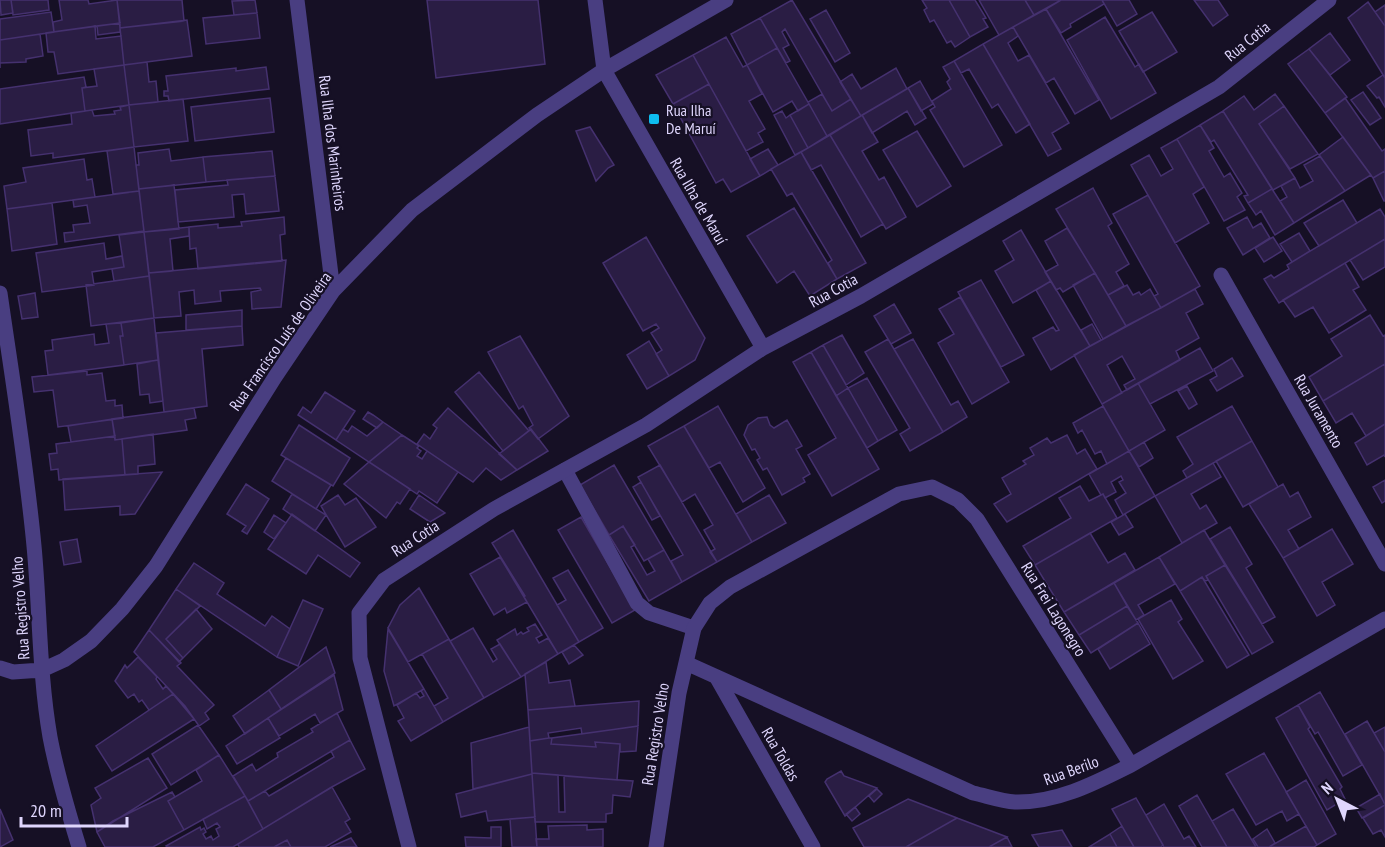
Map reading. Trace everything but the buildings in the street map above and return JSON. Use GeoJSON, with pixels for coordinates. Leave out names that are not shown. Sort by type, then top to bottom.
{"type":"FeatureCollection","features":[{"type":"Feature","properties":{"kind":"street","name":"Rua Ilha dos Marinheiros"},"geometry":{"type":"LineString","coordinates":[[297,0],[333,291]]}},
{"type":"Feature","properties":{"kind":"street","name":"Rua Ilha de Maruí"},"geometry":{"type":"LineString","coordinates":[[595,0],[604,70],[763,348]]}},
{"type":"Feature","properties":{"kind":"street","name":"Rua Francisco Luís de Oliveira"},"geometry":{"type":"LineString","coordinates":[[0,668],[13,672],[42,670],[64,660],[91,640],[122,609],[149,574],[333,291],[412,210],[537,115],[604,70],[726,0]]}},
{"type":"Feature","properties":{"kind":"street","name":"Rua Cotia"},"geometry":{"type":"LineString","coordinates":[[409,847],[360,658],[359,613],[384,580],[494,509],[645,425],[763,348],[861,296],[1219,87],[1329,0]]}},
{"type":"Feature","properties":{"kind":"street","name":"Rua Juramento"},"geometry":{"type":"LineString","coordinates":[[1221,275],[1385,564]]}},
{"type":"Feature","properties":{"kind":"street","name":"Rua Registro Velho"},"geometry":{"type":"LineString","coordinates":[[0,293],[33,535],[40,602],[42,670],[50,736],[79,847]]}},
{"type":"Feature","properties":{"kind":"street"},"geometry":{"type":"LineString","coordinates":[[566,470],[637,603],[649,613],[694,628]]}},
{"type":"Feature","properties":{"kind":"street","name":"Rua Registro Velho"},"geometry":{"type":"LineString","coordinates":[[656,847],[679,693],[694,628],[710,603],[730,587],[899,494],[932,487]]}},
{"type":"Feature","properties":{"kind":"street","name":"Rua Frei Lagonegro"},"geometry":{"type":"LineString","coordinates":[[932,487],[958,500],[977,519],[1131,765]]}},
{"type":"Feature","properties":{"kind":"street","name":"Rua Berilo"},"geometry":{"type":"LineString","coordinates":[[686,663],[973,793],[1015,802],[1056,798],[1091,785],[1131,765],[1385,619]]}},
{"type":"Feature","properties":{"kind":"street","name":"Rua Toldas"},"geometry":{"type":"LineString","coordinates":[[717,678],[813,847]]}},
{"type":"Feature","properties":{"kind":"place","name":"Rua Ilha De Maruí"},"geometry":{"type":"Point","coordinates":[654,119]}}]}
